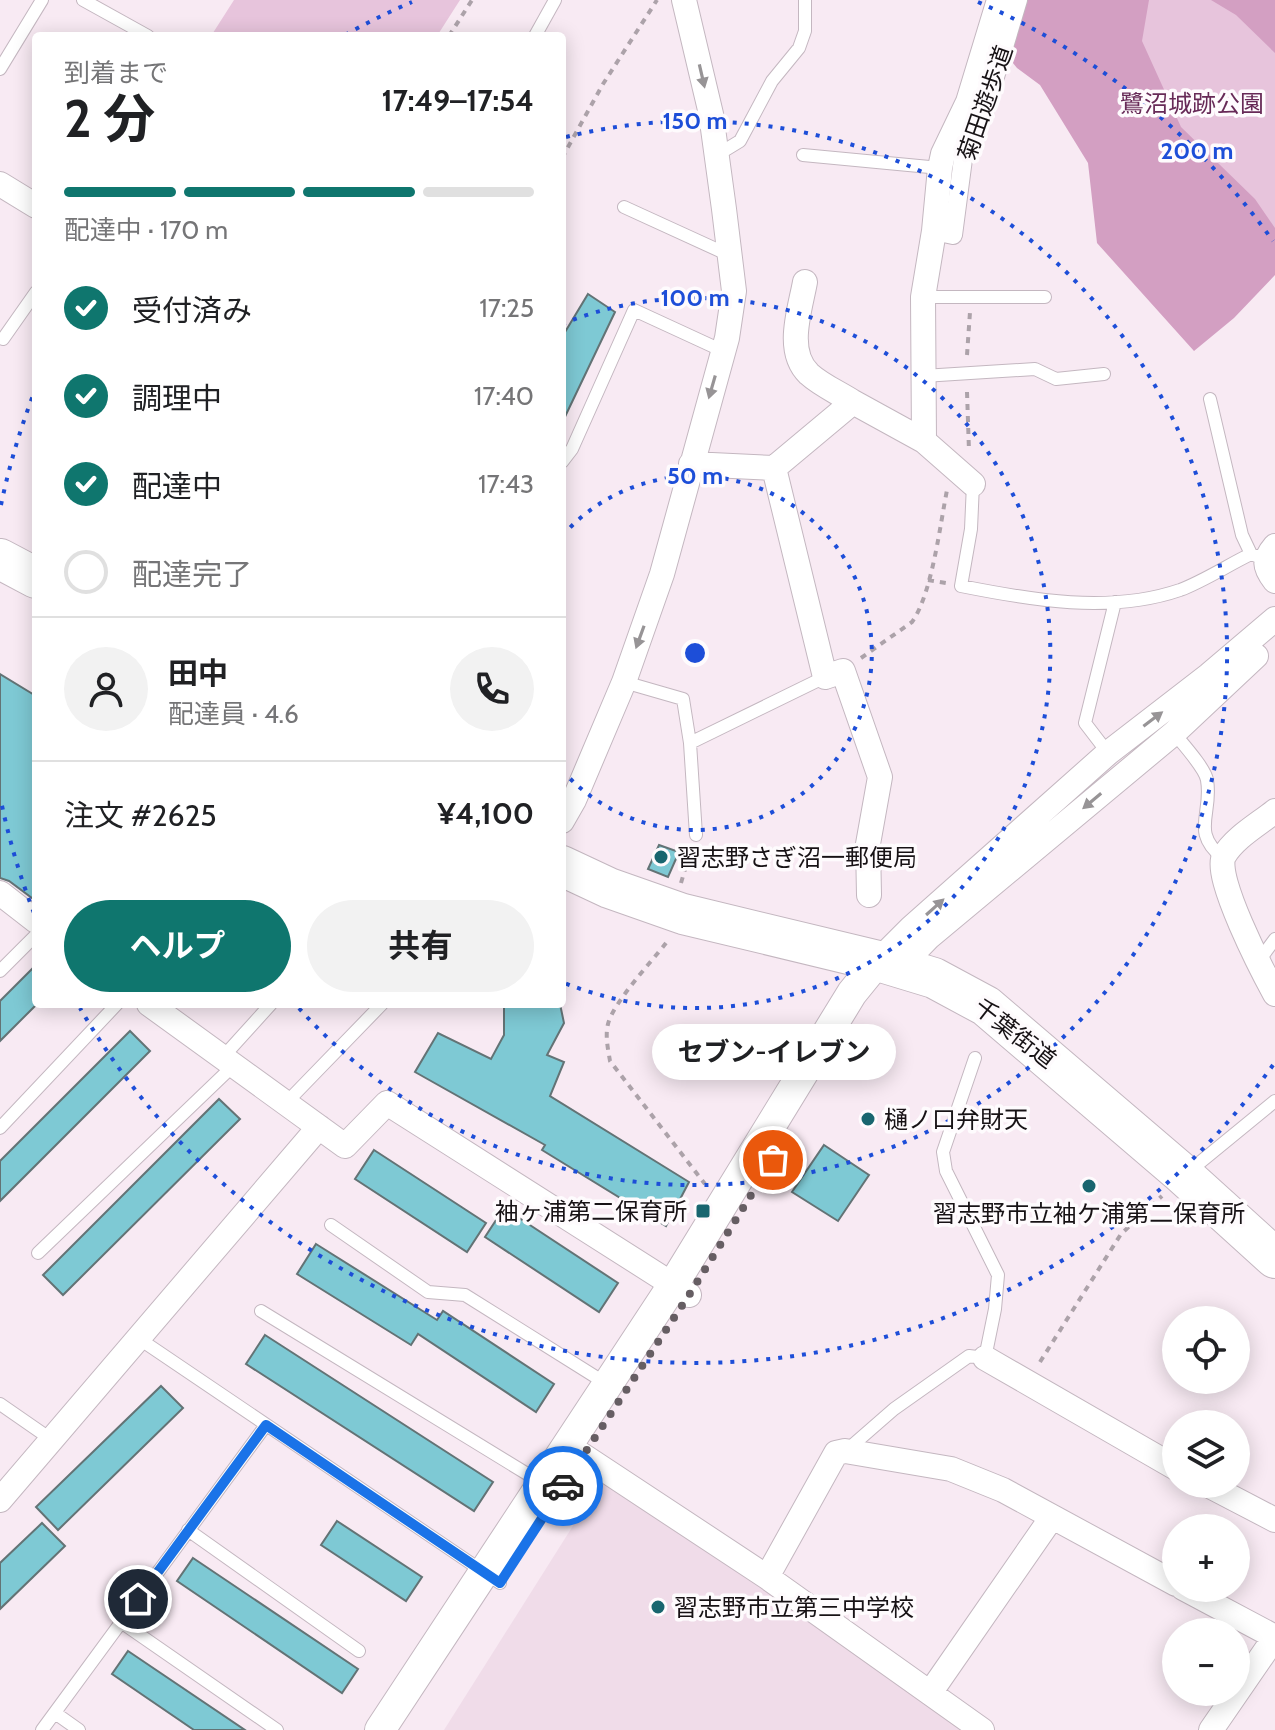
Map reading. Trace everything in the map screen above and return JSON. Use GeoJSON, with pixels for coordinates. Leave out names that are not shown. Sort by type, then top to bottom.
{"type":"FeatureCollection","features":[{"type":"Feature","properties":{"kind":"highway"},"geometry":{"type":"LineString","coordinates":[[0,559],[32,576]]}},
{"type":"Feature","properties":{"kind":"highway","name":"千葉街道"},"geometry":{"type":"LineString","coordinates":[[566,868],[609,888],[683,914],[889,964],[934,978],[1002,1018],[1275,1258]]}},
{"type":"Feature","properties":{"kind":"street"},"geometry":{"type":"LineString","coordinates":[[566,814],[624,682],[662,574],[723,351],[734,291],[711,114],[684,0]]}},
{"type":"Feature","properties":{"kind":"street"},"geometry":{"type":"LineString","coordinates":[[924,441],[923,297],[940,168],[943,154],[968,102],[999,0]]}},
{"type":"Feature","properties":{"kind":"street","name":"菊田遊歩道"},"geometry":{"type":"LineString","coordinates":[[934,231],[953,235],[963,159],[986,107],[1018,0]]}},
{"type":"Feature","properties":{"kind":"street"},"geometry":{"type":"LineString","coordinates":[[0,184],[32,204]]}},
{"type":"Feature","properties":{"kind":"street"},"geometry":{"type":"LineString","coordinates":[[805,282],[795,347],[798,358],[809,374],[924,441],[973,484]]}},
{"type":"Feature","properties":{"kind":"street"},"geometry":{"type":"LineString","coordinates":[[691,464],[774,468],[853,402]]}},
{"type":"Feature","properties":{"kind":"street"},"geometry":{"type":"LineString","coordinates":[[774,468],[834,674],[880,777],[868,844],[869,895]]}},
{"type":"Feature","properties":{"kind":"street"},"geometry":{"type":"LineString","coordinates":[[889,964],[911,928],[1108,753],[1275,619]]}},
{"type":"Feature","properties":{"kind":"street"},"geometry":{"type":"LineString","coordinates":[[380,1730],[492,1577],[681,1290],[852,993],[929,937],[1174,733],[1275,638]]}},
{"type":"Feature","properties":{"kind":"street"},"geometry":{"type":"LineString","coordinates":[[1275,811],[1223,858],[1224,879],[1258,962],[1275,994]]}},
{"type":"Feature","properties":{"kind":"street"},"geometry":{"type":"LineString","coordinates":[[0,893],[32,918]]}},
{"type":"Feature","properties":{"kind":"street"},"geometry":{"type":"LineString","coordinates":[[155,1008],[345,1146],[387,1103],[681,1290]]}},
{"type":"Feature","properties":{"kind":"street"},"geometry":{"type":"LineString","coordinates":[[0,1500],[319,1127]]}},
{"type":"Feature","properties":{"kind":"street"},"geometry":{"type":"LineString","coordinates":[[405,1730],[542,1483],[575,1451],[607,1384],[681,1290]]}},
{"type":"Feature","properties":{"kind":"street"},"geometry":{"type":"LineString","coordinates":[[985,1358],[1162,1460]]}},
{"type":"Feature","properties":{"kind":"street"},"geometry":{"type":"LineString","coordinates":[[575,1451],[767,1577],[982,1730]]}},
{"type":"Feature","properties":{"kind":"street"},"geometry":{"type":"LineString","coordinates":[[767,1577],[836,1453],[845,1451],[951,1469],[1003,1490],[1162,1576]]}},
{"type":"Feature","properties":{"kind":"street"},"geometry":{"type":"LineString","coordinates":[[1233,1498],[1275,1520]]}},
{"type":"Feature","properties":{"kind":"street"},"geometry":{"type":"LineString","coordinates":[[930,1693],[1052,1517]]}},
{"type":"Feature","properties":{"kind":"street"},"geometry":{"type":"LineString","coordinates":[[1209,1602],[1275,1637],[1211,1730]]}},
{"type":"Feature","properties":{"kind":"lane"},"geometry":{"type":"LineString","coordinates":[[0,69],[42,0]]}},
{"type":"Feature","properties":{"kind":"lane"},"geometry":{"type":"LineString","coordinates":[[83,0],[141,32]]}},
{"type":"Feature","properties":{"kind":"lane"},"geometry":{"type":"LineString","coordinates":[[537,32],[555,0]]}},
{"type":"Feature","properties":{"kind":"lane"},"geometry":{"type":"LineString","coordinates":[[717,155],[740,141],[772,81],[799,48],[805,31],[805,0]]}},
{"type":"Feature","properties":{"kind":"lane"},"geometry":{"type":"LineString","coordinates":[[26,29],[32,32]]}},
{"type":"Feature","properties":{"kind":"lane"},"geometry":{"type":"LineString","coordinates":[[803,155],[940,168]]}},
{"type":"Feature","properties":{"kind":"lane"},"geometry":{"type":"LineString","coordinates":[[624,207],[729,255]]}},
{"type":"Feature","properties":{"kind":"lane"},"geometry":{"type":"LineString","coordinates":[[923,297],[1045,297]]}},
{"type":"Feature","properties":{"kind":"lane"},"geometry":{"type":"LineString","coordinates":[[3,339],[32,298]]}},
{"type":"Feature","properties":{"kind":"lane"},"geometry":{"type":"LineString","coordinates":[[566,457],[634,310],[723,351]]}},
{"type":"Feature","properties":{"kind":"lane"},"geometry":{"type":"LineString","coordinates":[[923,376],[1035,369],[1056,379],[1104,374]]}},
{"type":"Feature","properties":{"kind":"lane"},"geometry":{"type":"LineString","coordinates":[[973,484],[971,529],[961,586],[1025,599],[1115,602],[1180,589],[1267,560],[1242,535],[1210,399]]}},
{"type":"Feature","properties":{"kind":"lane"},"geometry":{"type":"LineString","coordinates":[[1108,753],[1085,723],[1115,602]]}},
{"type":"Feature","properties":{"kind":"lane"},"geometry":{"type":"LineString","coordinates":[[690,743],[834,674]]}},
{"type":"Feature","properties":{"kind":"lane"},"geometry":{"type":"LineString","coordinates":[[624,682],[683,699],[690,743],[696,835]]}},
{"type":"Feature","properties":{"kind":"lane"},"geometry":{"type":"LineString","coordinates":[[1174,733],[1207,778],[1205,838],[1210,848],[1223,858]]}},
{"type":"Feature","properties":{"kind":"lane"},"geometry":{"type":"LineString","coordinates":[[0,971],[32,939]]}},
{"type":"Feature","properties":{"kind":"lane"},"geometry":{"type":"LineString","coordinates":[[1258,962],[1275,939]]}},
{"type":"Feature","properties":{"kind":"lane"},"geometry":{"type":"LineString","coordinates":[[0,1128],[113,1008]]}},
{"type":"Feature","properties":{"kind":"lane"},"geometry":{"type":"LineString","coordinates":[[38,1253],[229,1061],[268,1008]]}},
{"type":"Feature","properties":{"kind":"lane"},"geometry":{"type":"LineString","coordinates":[[286,1103],[378,1008]]}},
{"type":"Feature","properties":{"kind":"lane"},"geometry":{"type":"LineString","coordinates":[[845,1451],[894,1409],[969,1356],[985,1358],[998,1275],[946,1171],[943,1152],[975,1058]]}},
{"type":"Feature","properties":{"kind":"lane"},"geometry":{"type":"LineString","coordinates":[[1184,1175],[1275,1101]]}},
{"type":"Feature","properties":{"kind":"lane"},"geometry":{"type":"LineString","coordinates":[[331,1225],[428,1292],[465,1295],[607,1384]]}},
{"type":"Feature","properties":{"kind":"lane"},"geometry":{"type":"LineString","coordinates":[[261,1311],[542,1483]]}},
{"type":"Feature","properties":{"kind":"lane"},"geometry":{"type":"LineString","coordinates":[[138,1338],[492,1577]]}},
{"type":"Feature","properties":{"kind":"lane"},"geometry":{"type":"LineString","coordinates":[[0,1404],[52,1440]]}},
{"type":"Feature","properties":{"kind":"lane"},"geometry":{"type":"LineString","coordinates":[[42,1730],[266,1425]]}},
{"type":"Feature","properties":{"kind":"lane"},"geometry":{"type":"LineString","coordinates":[[188,1530],[359,1651]]}},
{"type":"Feature","properties":{"kind":"lane"},"geometry":{"type":"LineString","coordinates":[[121,1622],[277,1730]]}},
{"type":"Feature","properties":{"kind":"lane"},"geometry":{"type":"LineString","coordinates":[[55,1713],[79,1730]]}},
{"type":"Feature","properties":{"kind":"path"},"geometry":{"type":"LineString","coordinates":[[452,32],[472,0]]}},
{"type":"Feature","properties":{"kind":"path"},"geometry":{"type":"LineString","coordinates":[[566,151],[603,84],[657,0]]}},
{"type":"Feature","properties":{"kind":"path"},"geometry":{"type":"LineString","coordinates":[[834,674],[912,622],[918,614],[953,465]]}},
{"type":"Feature","properties":{"kind":"path"},"geometry":{"type":"LineString","coordinates":[[679,889],[696,835]]}},
{"type":"Feature","properties":{"kind":"path"},"geometry":{"type":"LineString","coordinates":[[672,935],[619,1003],[608,1021],[606,1040],[610,1061],[705,1184]]}},
{"type":"Feature","properties":{"kind":"path"},"geometry":{"type":"LineString","coordinates":[[1027,1383],[1121,1234],[1184,1175]]}},
{"type":"Feature","properties":{"kind":"shaded area"},"geometry":{"type":"Polygon","coordinates":[[[1009,0],[1149,0],[1142,41],[1181,127],[1255,199],[1275,228],[1275,275],[1234,318],[1194,351],[1097,243],[1088,163],[1040,85],[1017,68],[995,41],[1009,0]]]}},
{"type":"Feature","properties":{"kind":"shaded area"},"geometry":{"type":"Polygon","coordinates":[[[1211,0],[1275,0],[1275,53],[1236,15],[1211,0]]]}},
{"type":"Feature","properties":{"kind":"shaded area","name":"習志野市立第三中学校"},"geometry":{"type":"Polygon","coordinates":[[[600,1483],[615,1483],[973,1730],[444,1730],[600,1483]]]}},
{"type":"Feature","properties":{"kind":"green space"},"geometry":{"type":"Polygon","coordinates":[[[234,0],[460,0],[440,32],[214,32],[234,0]]]}},
{"type":"Feature","properties":{"kind":"green space","name":"鷺沼城跡公園"},"geometry":{"type":"Polygon","coordinates":[[[1133,0],[1275,0],[1275,264],[1175,299],[1133,0]]]}},
{"type":"Feature","properties":{"kind":"building"},"geometry":{"type":"Polygon","coordinates":[[[588,294],[615,312],[566,415],[566,330],[588,294]]]}},
{"type":"Feature","properties":{"kind":"building"},"geometry":{"type":"Polygon","coordinates":[[[0,674],[32,694],[32,898],[0,878],[0,674]]]}},
{"type":"Feature","properties":{"kind":"building"},"geometry":{"type":"Polygon","coordinates":[[[659,845],[679,852],[668,877],[648,869],[659,845]]]}},
{"type":"Feature","properties":{"kind":"building"},"geometry":{"type":"Polygon","coordinates":[[[32,969],[33,1008],[0,1041],[0,1001],[32,969]]]}},
{"type":"Feature","properties":{"kind":"building"},"geometry":{"type":"Polygon","coordinates":[[[504,1008],[561,1008],[564,1023],[547,1055],[564,1062],[550,1096],[689,1182],[666,1226],[542,1150],[545,1145],[415,1072],[438,1033],[491,1059],[504,1035],[504,1008]]]}},
{"type":"Feature","properties":{"kind":"building"},"geometry":{"type":"Polygon","coordinates":[[[130,1031],[150,1051],[0,1201],[0,1161],[130,1031]]]}},
{"type":"Feature","properties":{"kind":"building"},"geometry":{"type":"Polygon","coordinates":[[[219,1099],[240,1119],[63,1295],[43,1275],[219,1099]]]}},
{"type":"Feature","properties":{"kind":"building"},"geometry":{"type":"Polygon","coordinates":[[[824,1145],[869,1175],[838,1221],[792,1192],[824,1145]]]}},
{"type":"Feature","properties":{"kind":"building"},"geometry":{"type":"Polygon","coordinates":[[[374,1150],[486,1223],[467,1252],[355,1179],[374,1150]]]}},
{"type":"Feature","properties":{"kind":"building"},"geometry":{"type":"Polygon","coordinates":[[[504,1208],[618,1283],[599,1312],[485,1237],[504,1208]]]}},
{"type":"Feature","properties":{"kind":"building"},"geometry":{"type":"Polygon","coordinates":[[[316,1244],[437,1320],[443,1311],[554,1384],[536,1412],[418,1334],[411,1345],[297,1274],[316,1244]]]}},
{"type":"Feature","properties":{"kind":"building"},"geometry":{"type":"Polygon","coordinates":[[[265,1335],[493,1482],[474,1511],[246,1364],[265,1335]]]}},
{"type":"Feature","properties":{"kind":"building"},"geometry":{"type":"Polygon","coordinates":[[[161,1386],[183,1408],[58,1530],[36,1507],[161,1386]]]}},
{"type":"Feature","properties":{"kind":"building"},"geometry":{"type":"Polygon","coordinates":[[[337,1521],[422,1577],[406,1601],[321,1545],[337,1521]]]}},
{"type":"Feature","properties":{"kind":"building"},"geometry":{"type":"Polygon","coordinates":[[[42,1523],[65,1546],[0,1609],[0,1563],[42,1523]]]}},
{"type":"Feature","properties":{"kind":"building"},"geometry":{"type":"Polygon","coordinates":[[[193,1558],[358,1669],[342,1693],[177,1581],[193,1558]]]}},
{"type":"Feature","properties":{"kind":"building"},"geometry":{"type":"Polygon","coordinates":[[[128,1651],[245,1730],[194,1730],[112,1674],[128,1651]]]}},
{"type":"Feature","properties":{"kind":"way so far"},"geometry":{"type":"LineString","coordinates":[[563,1486],[689,1295],[773,1160]]}},
{"type":"Feature","properties":{"kind":"place","name":"習志野さぎ沼一郵便局"},"geometry":{"type":"Point","coordinates":[661,857]}},
{"type":"Feature","properties":{"kind":"place","name":"樋ノ口弁財天"},"geometry":{"type":"Point","coordinates":[868,1119]}},
{"type":"Feature","properties":{"kind":"place","name":"セブン-イレブン"},"geometry":{"type":"Point","coordinates":[773,1160]}},
{"type":"Feature","properties":{"kind":"place","name":"習志野市立袖ケ浦第二保育所"},"geometry":{"type":"Point","coordinates":[1089,1186]}},
{"type":"Feature","properties":{"kind":"place","name":"袖ヶ浦第二保育所"},"geometry":{"type":"Point","coordinates":[703,1211]}},
{"type":"Feature","properties":{"kind":"place","name":"習志野市立第三中学校"},"geometry":{"type":"Point","coordinates":[658,1607]}},
{"type":"Feature","properties":{"kind":"route"},"geometry":{"type":"LineString","coordinates":[[138,1599],[266,1425],[500,1583],[563,1486]]}}]}
